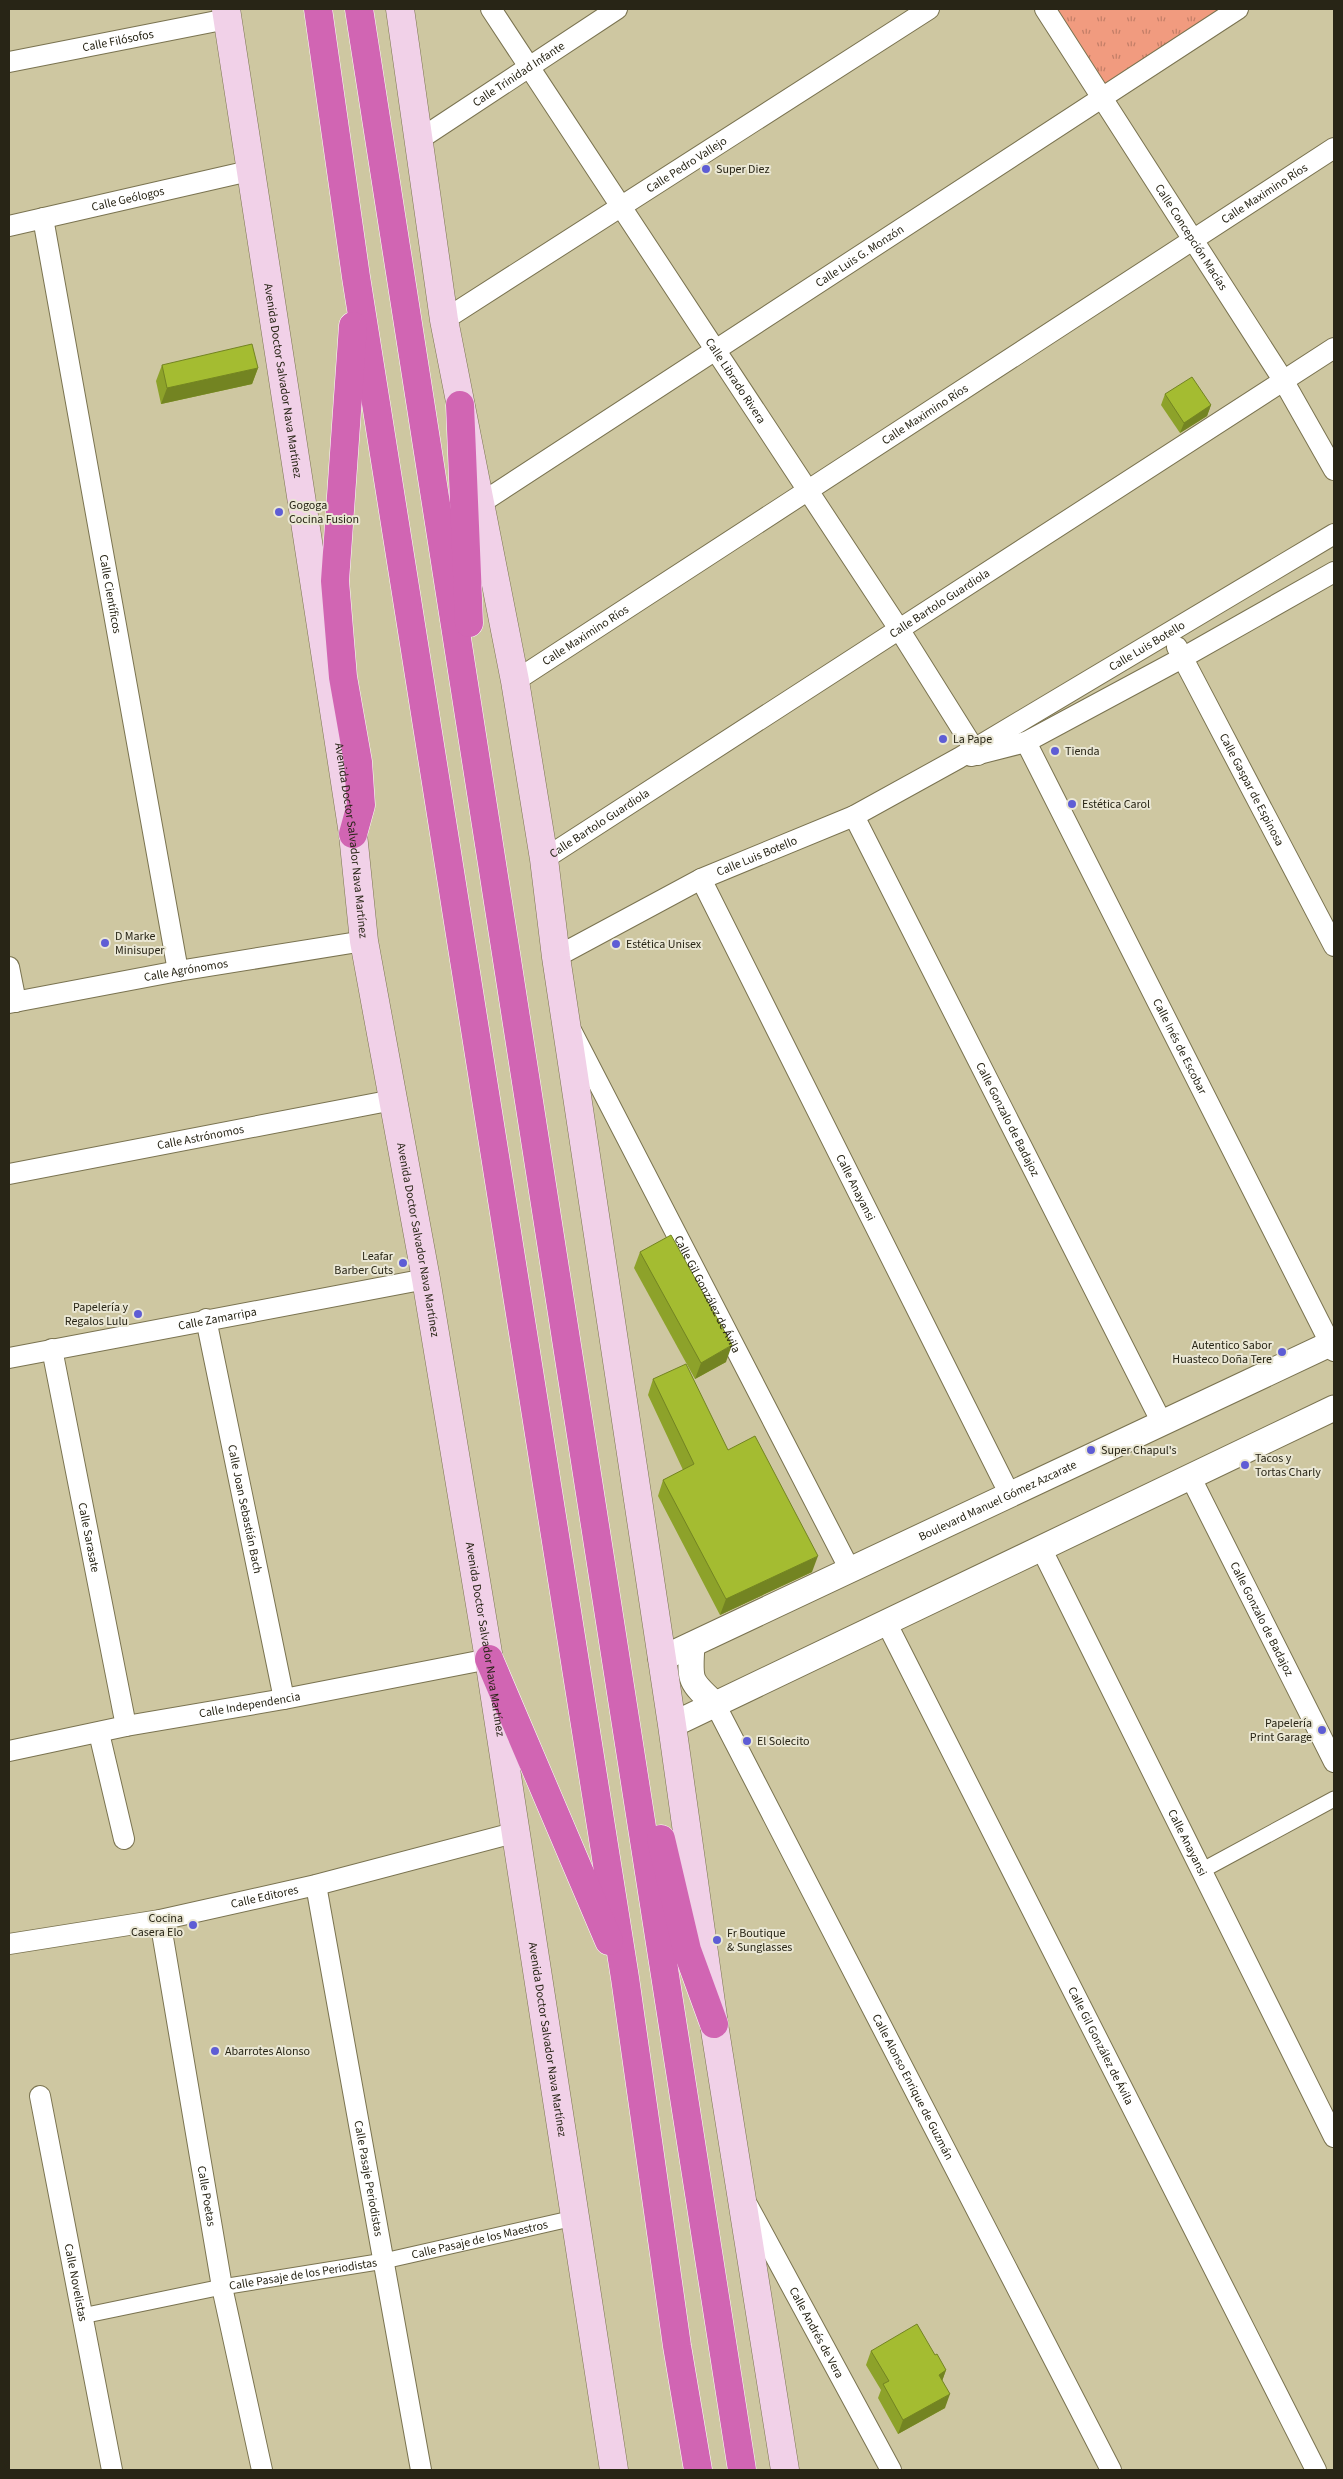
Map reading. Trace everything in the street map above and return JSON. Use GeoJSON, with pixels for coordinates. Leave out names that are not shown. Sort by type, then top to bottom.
{"type":"FeatureCollection","features":[{"type":"Feature","properties":{"kind":"highway"},"geometry":{"type":"LineString","coordinates":[[318,9],[356,277],[625,1978],[677,2346],[698,2470]]}},
{"type":"Feature","properties":{"kind":"highway"},"geometry":{"type":"LineString","coordinates":[[360,9],[742,2470]]}},
{"type":"Feature","properties":{"kind":"highway"},"geometry":{"type":"LineString","coordinates":[[353,834],[361,805],[358,762],[343,677],[335,581],[356,277]]}},
{"type":"Feature","properties":{"kind":"highway"},"geometry":{"type":"LineString","coordinates":[[460,405],[469,622],[464,679]]}},
{"type":"Feature","properties":{"kind":"highway"},"geometry":{"type":"LineString","coordinates":[[613,1640],[687,1950],[714,2024]]}},
{"type":"Feature","properties":{"kind":"highway"},"geometry":{"type":"LineString","coordinates":[[489,1659],[625,1978]]}},
{"type":"Feature","properties":{"kind":"main road"},"geometry":{"type":"LineString","coordinates":[[400,9],[420,139],[444,320],[481,503],[544,858],[556,957],[672,1725],[714,2024],[785,2470]]}},
{"type":"Feature","properties":{"kind":"main road","name":"Avenida Doctor Salvador Nava Martínez"},"geometry":{"type":"LineString","coordinates":[[227,14],[249,171],[353,834],[364,940],[426,1279],[489,1659],[614,2470]]}},
{"type":"Feature","properties":{"kind":"street","name":"Calle Librado Rivera"},"geometry":{"type":"LineString","coordinates":[[491,9],[899,629],[970,753]]}},
{"type":"Feature","properties":{"kind":"street","name":"Calle Trinidad Infante"},"geometry":{"type":"LineString","coordinates":[[420,139],[617,9]]}},
{"type":"Feature","properties":{"kind":"street","name":"Calle Pedro Vallejo"},"geometry":{"type":"LineString","coordinates":[[444,320],[619,205],[929,9]]}},
{"type":"Feature","properties":{"kind":"street","name":"Calle Concepción Macías"},"geometry":{"type":"LineString","coordinates":[[1045,9],[1283,380],[1334,470]]}},
{"type":"Feature","properties":{"kind":"street","name":"Calle Luis G. Monzón"},"geometry":{"type":"LineString","coordinates":[[481,503],[1238,9]]}},
{"type":"Feature","properties":{"kind":"street","name":"Calle Filósofos"},"geometry":{"type":"LineString","coordinates":[[9,62],[227,14]]}},
{"type":"Feature","properties":{"kind":"street","name":"Calle Maximino Ríos"},"geometry":{"type":"LineString","coordinates":[[514,681],[1334,148]]}},
{"type":"Feature","properties":{"kind":"street","name":"Calle Geólogos"},"geometry":{"type":"LineString","coordinates":[[9,226],[249,171]]}},
{"type":"Feature","properties":{"kind":"street","name":"Calle Científicos"},"geometry":{"type":"LineString","coordinates":[[43,218],[178,971]]}},
{"type":"Feature","properties":{"kind":"street","name":"Calle Bartolo Guardiola"},"geometry":{"type":"LineString","coordinates":[[544,858],[1334,348]]}},
{"type":"Feature","properties":{"kind":"street","name":"Calle Luis Botello"},"geometry":{"type":"LineString","coordinates":[[556,957],[701,879],[854,816],[970,753],[1333,538]]}},
{"type":"Feature","properties":{"kind":"street","name":"Calle Luis Botello"},"geometry":{"type":"LineString","coordinates":[[970,753],[1026,742],[1184,657],[1334,572]]}},
{"type":"Feature","properties":{"kind":"street","name":"Calle Gaspar de Espinosa"},"geometry":{"type":"LineString","coordinates":[[1169,634],[1184,657],[1334,946]]}},
{"type":"Feature","properties":{"kind":"street","name":"Calle Inés de Escobar"},"geometry":{"type":"LineString","coordinates":[[1026,742],[1333,1345]]}},
{"type":"Feature","properties":{"kind":"street","name":"Calle Gonzalo de Badajoz"},"geometry":{"type":"LineString","coordinates":[[854,816],[1162,1423]]}},
{"type":"Feature","properties":{"kind":"street","name":"Calle Anayansi"},"geometry":{"type":"LineString","coordinates":[[701,879],[1010,1495]]}},
{"type":"Feature","properties":{"kind":"street","name":"Calle Agrónomos"},"geometry":{"type":"LineString","coordinates":[[12,1003],[178,971],[364,940]]}},
{"type":"Feature","properties":{"kind":"street"},"geometry":{"type":"LineString","coordinates":[[9,967],[12,1003]]}},
{"type":"Feature","properties":{"kind":"street","name":"Calle Gil González de Ávila"},"geometry":{"type":"LineString","coordinates":[[565,1018],[850,1570]]}},
{"type":"Feature","properties":{"kind":"street","name":"Calle Astrónomos"},"geometry":{"type":"LineString","coordinates":[[9,1174],[393,1100]]}},
{"type":"Feature","properties":{"kind":"street","name":"Calle Zamarripa"},"geometry":{"type":"LineString","coordinates":[[9,1358],[206,1319],[426,1279]]}},
{"type":"Feature","properties":{"kind":"street","name":"Calle Joan Sebastián Bach"},"geometry":{"type":"LineString","coordinates":[[206,1319],[284,1699]]}},
{"type":"Feature","properties":{"kind":"street","name":"Boulevard Manuel Gómez Azcarate"},"geometry":{"type":"LineString","coordinates":[[661,1659],[1162,1423],[1333,1345]]}},
{"type":"Feature","properties":{"kind":"street","name":"Calle Sarasate"},"geometry":{"type":"LineString","coordinates":[[52,1349],[126,1726]]}},
{"type":"Feature","properties":{"kind":"street"},"geometry":{"type":"LineString","coordinates":[[672,1725],[1334,1408]]}},
{"type":"Feature","properties":{"kind":"street","name":"Calle Gonzalo de Badajoz"},"geometry":{"type":"LineString","coordinates":[[1190,1476],[1326,1725],[1334,1762]]}},
{"type":"Feature","properties":{"kind":"street","name":"Calle Anayansi"},"geometry":{"type":"LineString","coordinates":[[1041,1548],[1334,2137]]}},
{"type":"Feature","properties":{"kind":"street","name":"Calle Gil González de Ávila"},"geometry":{"type":"LineString","coordinates":[[886,1622],[1316,2470]]}},
{"type":"Feature","properties":{"kind":"street"},"geometry":{"type":"LineString","coordinates":[[692,1645],[690,1678],[696,1688],[715,1704]]}},
{"type":"Feature","properties":{"kind":"street","name":"Calle Independencia"},"geometry":{"type":"LineString","coordinates":[[9,1751],[126,1726],[284,1699],[489,1659]]}},
{"type":"Feature","properties":{"kind":"street","name":"Calle Alonso Enrique de Guzmán"},"geometry":{"type":"LineString","coordinates":[[715,1704],[1111,2470]]}},
{"type":"Feature","properties":{"kind":"street"},"geometry":{"type":"LineString","coordinates":[[99,1733],[124,1839]]}},
{"type":"Feature","properties":{"kind":"street"},"geometry":{"type":"LineString","coordinates":[[1201,1871],[1334,1799]]}},
{"type":"Feature","properties":{"kind":"street","name":"Calle Editores"},"geometry":{"type":"LineString","coordinates":[[9,1944],[160,1920],[316,1885],[517,1832]]}},
{"type":"Feature","properties":{"kind":"street","name":"Calle Pasaje Periodistas"},"geometry":{"type":"LineString","coordinates":[[316,1885],[421,2470]]}},
{"type":"Feature","properties":{"kind":"street","name":"Calle Poetas"},"geometry":{"type":"LineString","coordinates":[[160,1920],[222,2287],[262,2470]]}},
{"type":"Feature","properties":{"kind":"street","name":"Calle Novelistas"},"geometry":{"type":"LineString","coordinates":[[40,2096],[112,2470]]}},
{"type":"Feature","properties":{"kind":"street","name":"Calle Andrés de Vera"},"geometry":{"type":"LineString","coordinates":[[742,2196],[892,2470]]}},
{"type":"Feature","properties":{"kind":"street","name":"Calle Pasaje de los Maestros"},"geometry":{"type":"LineString","coordinates":[[384,2260],[574,2218]]}},
{"type":"Feature","properties":{"kind":"street","name":"Calle Pasaje de los Periodistas"},"geometry":{"type":"LineString","coordinates":[[82,2316],[222,2287],[384,2260]]}},
{"type":"Feature","properties":{"kind":"green space"},"geometry":{"type":"Polygon","coordinates":[[[1046,9],[1233,9],[1103,95],[1046,9]]]}},
{"type":"Feature","properties":{"kind":"building"},"geometry":{"type":"Polygon","coordinates":[[[252,344],[258,368],[167,388],[162,365],[252,344]]]}},
{"type":"Feature","properties":{"kind":"building"},"geometry":{"type":"Polygon","coordinates":[[[1192,377],[1211,405],[1184,423],[1165,394],[1192,377]]]}},
{"type":"Feature","properties":{"kind":"building"},"geometry":{"type":"Polygon","coordinates":[[[671,1235],[732,1345],[701,1363],[640,1252],[671,1235]]]}},
{"type":"Feature","properties":{"kind":"building"},"geometry":{"type":"Polygon","coordinates":[[[686,1364],[728,1450],[755,1436],[818,1556],[726,1599],[663,1480],[694,1464],[653,1379],[686,1364]]]}},
{"type":"Feature","properties":{"kind":"building"},"geometry":{"type":"Polygon","coordinates":[[[917,2324],[946,2370],[939,2375],[950,2394],[903,2420],[883,2384],[889,2381],[871,2351],[917,2324]]]}},
{"type":"Feature","properties":{"kind":"place","name":"Super Diez"},"geometry":{"type":"Point","coordinates":[706,169]}},
{"type":"Feature","properties":{"kind":"place","name":"Gogoga Cocina Fusion"},"geometry":{"type":"Point","coordinates":[279,512]}},
{"type":"Feature","properties":{"kind":"place","name":"La Pape"},"geometry":{"type":"Point","coordinates":[943,739]}},
{"type":"Feature","properties":{"kind":"place","name":"Tienda"},"geometry":{"type":"Point","coordinates":[1055,751]}},
{"type":"Feature","properties":{"kind":"place","name":"Estética Carol"},"geometry":{"type":"Point","coordinates":[1072,804]}},
{"type":"Feature","properties":{"kind":"place","name":"D Marke Minisuper"},"geometry":{"type":"Point","coordinates":[105,943]}},
{"type":"Feature","properties":{"kind":"place","name":"Estética Unisex"},"geometry":{"type":"Point","coordinates":[616,944]}},
{"type":"Feature","properties":{"kind":"place","name":"Leafar Barber Cuts"},"geometry":{"type":"Point","coordinates":[403,1263]}},
{"type":"Feature","properties":{"kind":"place","name":"Papelería y Regalos Lulu"},"geometry":{"type":"Point","coordinates":[138,1314]}},
{"type":"Feature","properties":{"kind":"place","name":"Autentico Sabor Huasteco Doña Tere"},"geometry":{"type":"Point","coordinates":[1282,1352]}},
{"type":"Feature","properties":{"kind":"place","name":"Super Chapul's"},"geometry":{"type":"Point","coordinates":[1091,1450]}},
{"type":"Feature","properties":{"kind":"place","name":"Tacos y Tortas Charly"},"geometry":{"type":"Point","coordinates":[1245,1465]}},
{"type":"Feature","properties":{"kind":"place","name":"Papelería Print Garage"},"geometry":{"type":"Point","coordinates":[1322,1730]}},
{"type":"Feature","properties":{"kind":"place","name":"El Solecito"},"geometry":{"type":"Point","coordinates":[747,1741]}},
{"type":"Feature","properties":{"kind":"place","name":"Cocina Casera Elo"},"geometry":{"type":"Point","coordinates":[193,1925]}},
{"type":"Feature","properties":{"kind":"place","name":"Fr Boutique & Sunglasses"},"geometry":{"type":"Point","coordinates":[717,1940]}},
{"type":"Feature","properties":{"kind":"place","name":"Abarrotes Alonso"},"geometry":{"type":"Point","coordinates":[215,2051]}}]}
